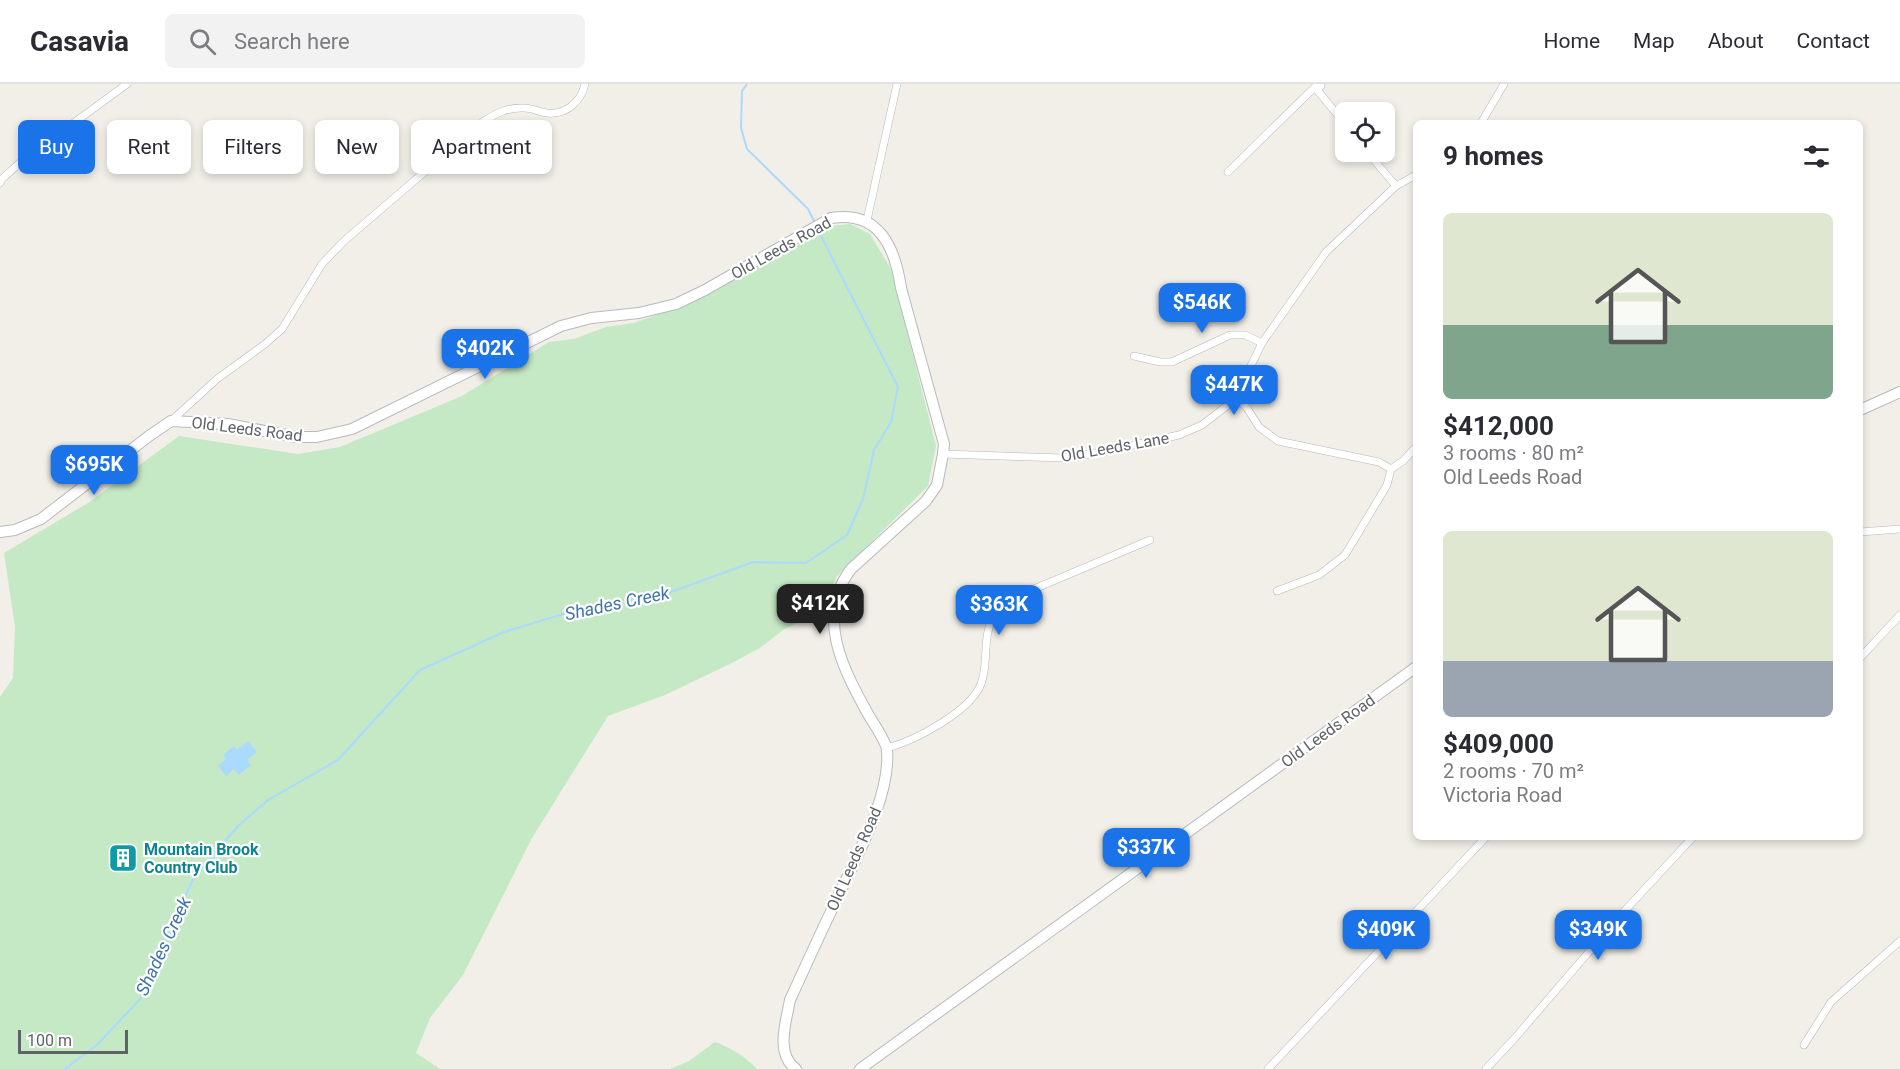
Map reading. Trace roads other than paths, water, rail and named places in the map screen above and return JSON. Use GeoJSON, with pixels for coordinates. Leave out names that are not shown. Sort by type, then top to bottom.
{"type":"FeatureCollection","features":[{"type":"Feature","properties":{"kind":"main road","name":"Old Leeds Road"},"geometry":{"type":"LineString","coordinates":[[0,532],[15,530],[41,519],[148,436],[171,421],[228,424],[296,437],[317,437],[352,429],[561,326],[591,318],[639,313],[676,304],[705,290],[831,218],[842,216],[867,220]]}},
{"type":"Feature","properties":{"kind":"main road"},"geometry":{"type":"LineString","coordinates":[[867,220],[883,236],[898,264],[901,288],[944,444],[937,485],[927,501],[851,569],[836,595],[833,613],[834,634],[841,658],[866,711],[887,748]]}},
{"type":"Feature","properties":{"kind":"main road"},"geometry":{"type":"LineString","coordinates":[[1863,409],[1900,392]]}},
{"type":"Feature","properties":{"kind":"main road","name":"Old Leeds Road"},"geometry":{"type":"LineString","coordinates":[[860,1069],[1413,669]]}},
{"type":"Feature","properties":{"kind":"main road","name":"Old Leeds Road"},"geometry":{"type":"LineString","coordinates":[[796,1069],[789,1064],[785,1054],[784,1031],[789,1000],[874,821],[885,782],[887,748]]}},
{"type":"Feature","properties":{"kind":"street"},"geometry":{"type":"LineString","coordinates":[[0,183],[23,160],[127,84]]}},
{"type":"Feature","properties":{"kind":"street"},"geometry":{"type":"LineString","coordinates":[[171,421],[217,379],[282,329],[322,264],[344,241],[484,121],[502,110],[524,108],[558,113],[571,108],[583,92],[585,84]]}},
{"type":"Feature","properties":{"kind":"street"},"geometry":{"type":"LineString","coordinates":[[867,220],[897,84]]}},
{"type":"Feature","properties":{"kind":"street"},"geometry":{"type":"LineString","coordinates":[[1228,172],[1318,84]]}},
{"type":"Feature","properties":{"kind":"street"},"geometry":{"type":"LineString","coordinates":[[1323,84],[1317,90],[1335,112]]}},
{"type":"Feature","properties":{"kind":"street"},"geometry":{"type":"LineString","coordinates":[[1483,120],[1504,84]]}},
{"type":"Feature","properties":{"kind":"street"},"geometry":{"type":"LineString","coordinates":[[1376,162],[1396,186]]}},
{"type":"Feature","properties":{"kind":"street"},"geometry":{"type":"LineString","coordinates":[[1391,469],[1379,462],[1278,441],[1259,427],[1238,398],[1262,343],[1326,252],[1396,186],[1413,177]]}},
{"type":"Feature","properties":{"kind":"street"},"geometry":{"type":"LineString","coordinates":[[1134,356],[1160,362],[1172,362],[1230,335],[1245,335],[1262,343]]}},
{"type":"Feature","properties":{"kind":"street","name":"Old Leeds Lane"},"geometry":{"type":"LineString","coordinates":[[943,454],[1063,458],[1097,453],[1179,435],[1202,425],[1238,398]]}},
{"type":"Feature","properties":{"kind":"street"},"geometry":{"type":"LineString","coordinates":[[1277,591],[1319,575],[1345,555],[1387,485],[1391,469],[1413,450]]}},
{"type":"Feature","properties":{"kind":"street"},"geometry":{"type":"LineString","coordinates":[[1863,532],[1900,529]]}},
{"type":"Feature","properties":{"kind":"street"},"geometry":{"type":"LineString","coordinates":[[887,748],[902,744],[958,713],[973,698],[981,685],[986,634],[997,612],[1015,597],[1150,540]]}},
{"type":"Feature","properties":{"kind":"street"},"geometry":{"type":"LineString","coordinates":[[1863,655],[1900,615]]}},
{"type":"Feature","properties":{"kind":"street"},"geometry":{"type":"LineString","coordinates":[[1268,1069],[1483,840]]}},
{"type":"Feature","properties":{"kind":"street"},"geometry":{"type":"LineString","coordinates":[[1486,1069],[1618,918],[1690,840]]}},
{"type":"Feature","properties":{"kind":"street"},"geometry":{"type":"LineString","coordinates":[[1804,1045],[1832,1002],[1900,941]]}},
{"type":"Feature","properties":{"kind":"water"},"geometry":{"type":"Polygon","coordinates":[[[248,741],[257,752],[247,760],[251,765],[239,775],[234,769],[226,776],[218,766],[226,759],[223,755],[234,746],[237,750],[248,741]]]}},
{"type":"Feature","properties":{"kind":"waterway","name":"Shades Creek"},"geometry":{"type":"LineString","coordinates":[[747,84],[742,91],[741,128],[747,149],[808,209],[815,223]]}},
{"type":"Feature","properties":{"kind":"waterway","name":"Shades Creek"},"geometry":{"type":"LineString","coordinates":[[65,1069],[97,1045],[141,998],[193,879],[238,826],[268,800],[338,760],[420,670],[504,632],[590,606],[671,592],[753,562],[806,563],[847,535],[863,499],[874,450],[891,422],[898,387],[818,230]]}},
{"type":"Feature","properties":{"kind":"place","name":"Mountain Brook Country Club"},"geometry":{"type":"Point","coordinates":[123,858]}}]}
